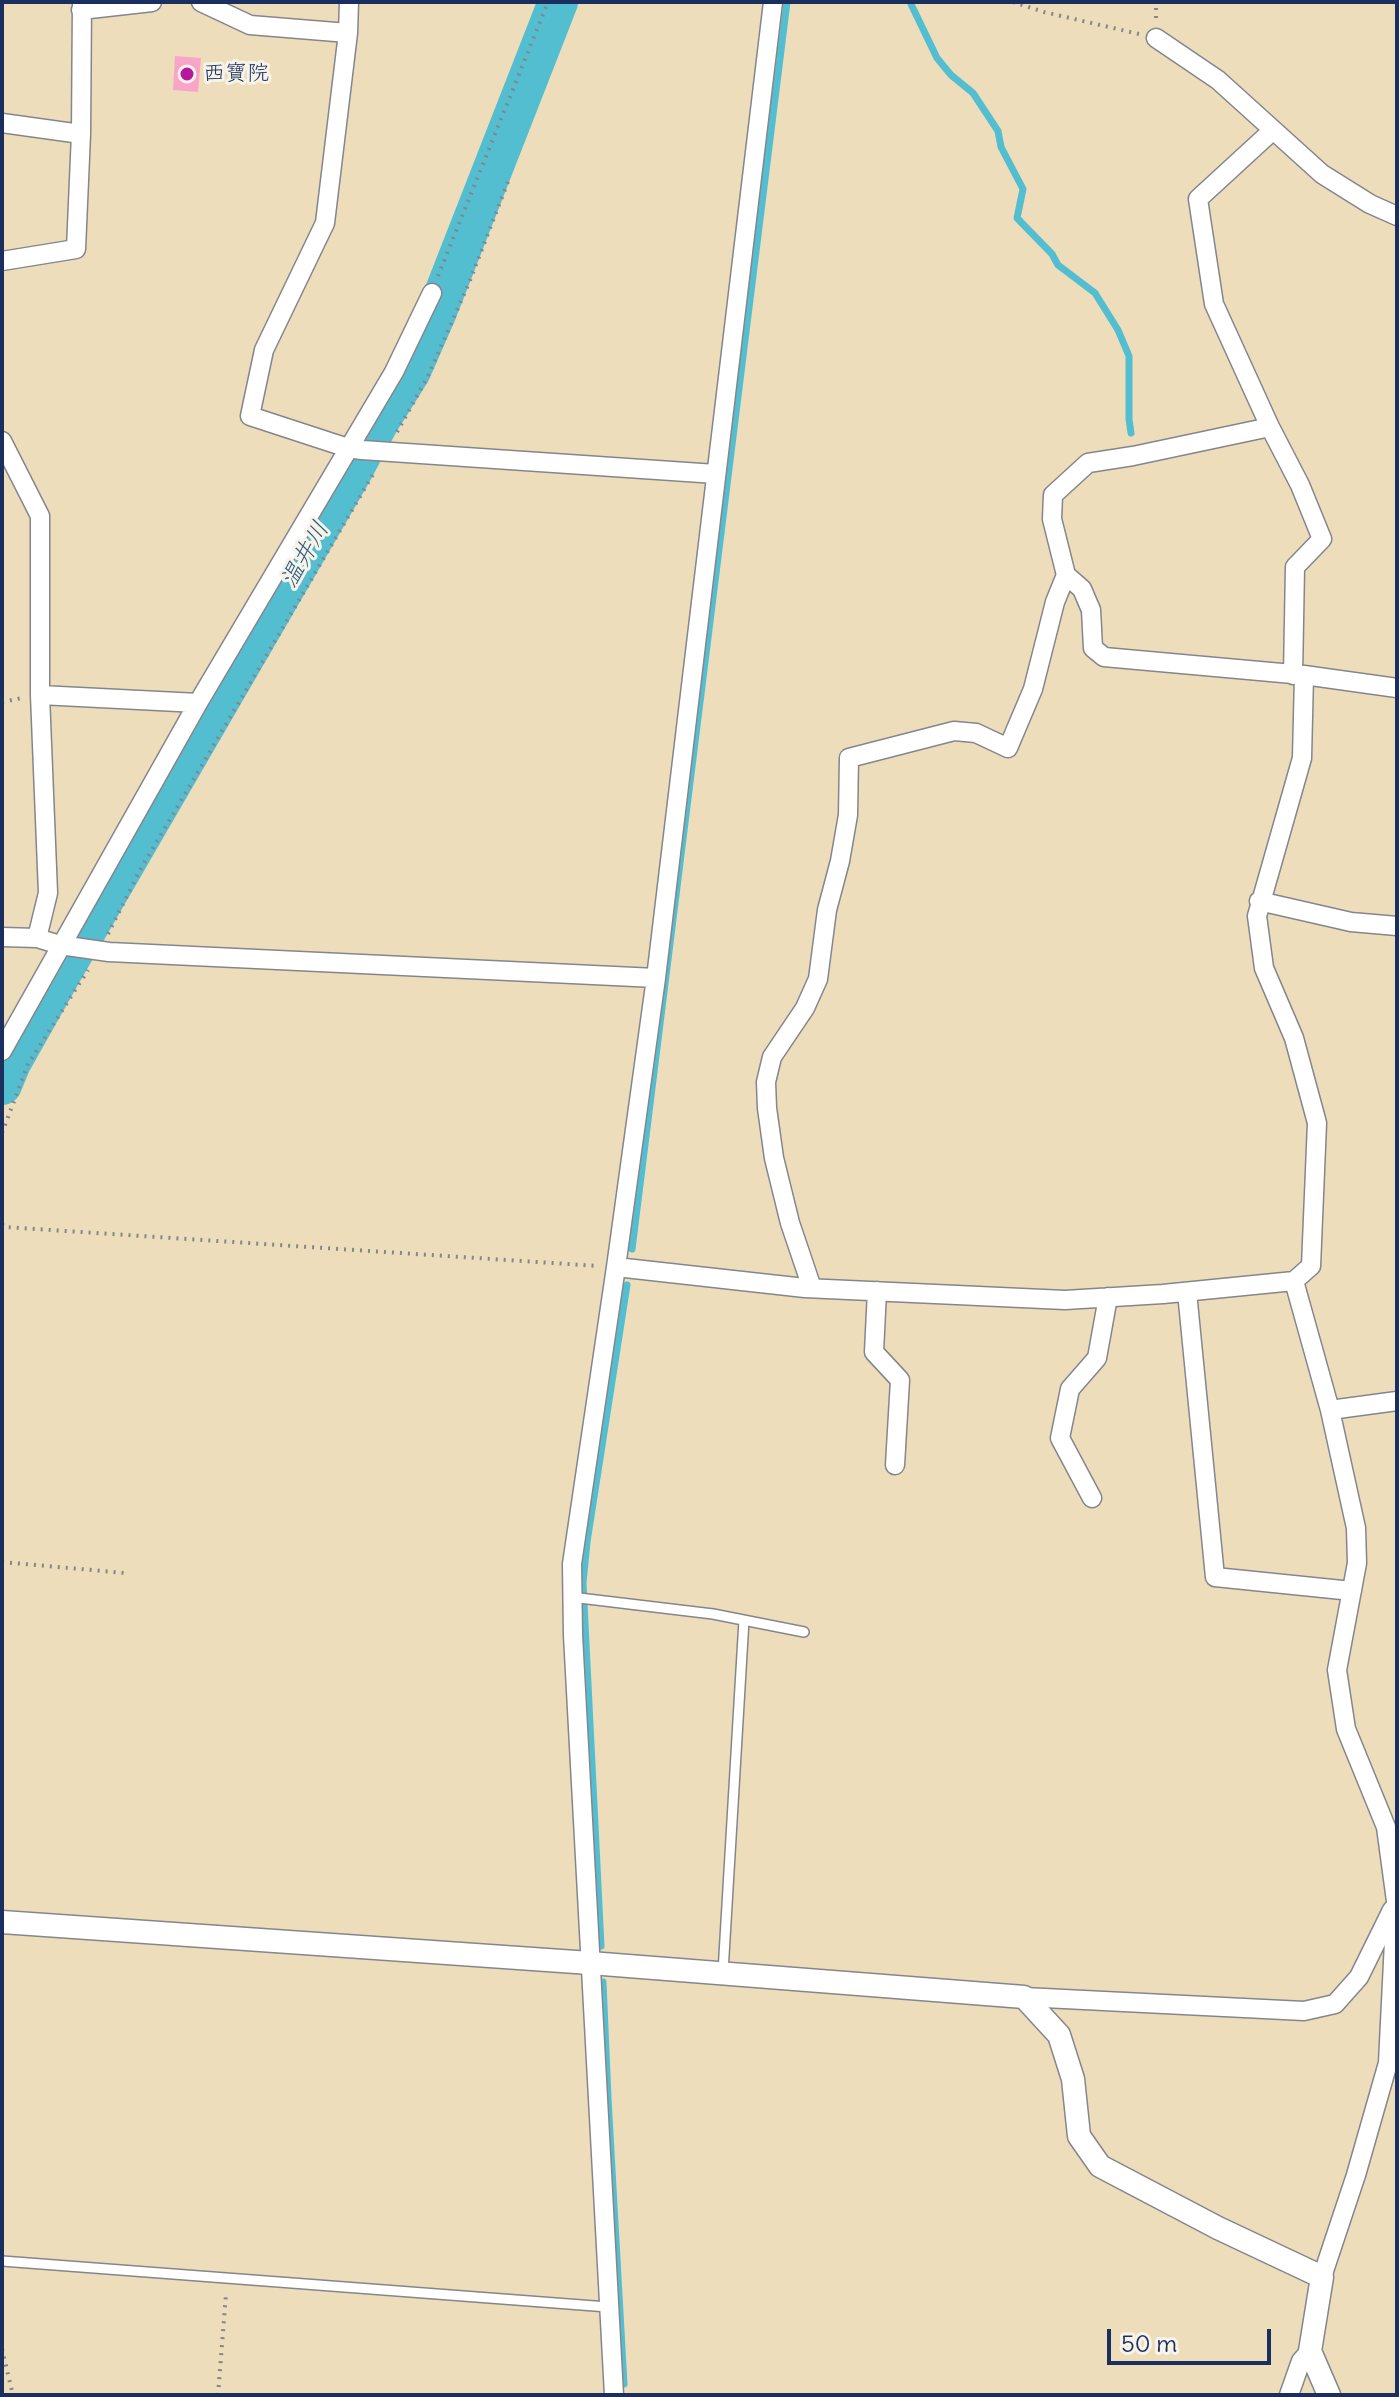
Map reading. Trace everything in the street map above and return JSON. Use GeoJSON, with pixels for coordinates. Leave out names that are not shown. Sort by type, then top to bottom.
{"type":"FeatureCollection","features":[{"type":"Feature","properties":{"kind":"street"},"geometry":{"type":"LineString","coordinates":[[2,261],[76,249],[81,134],[81,6],[152,2]]}},
{"type":"Feature","properties":{"kind":"street"},"geometry":{"type":"LineString","coordinates":[[201,2],[250,25],[348,33]]}},
{"type":"Feature","properties":{"kind":"street"},"geometry":{"type":"LineString","coordinates":[[349,2],[325,223],[264,350],[250,416],[348,448],[716,474]]}},
{"type":"Feature","properties":{"kind":"street"},"geometry":{"type":"LineString","coordinates":[[614,2395],[571,1597],[572,1564],[656,978],[773,2]]}},
{"type":"Feature","properties":{"kind":"street"},"geometry":{"type":"LineString","coordinates":[[1156,38],[1218,80],[1322,174],[1370,204],[1397,216]]}},
{"type":"Feature","properties":{"kind":"street"},"geometry":{"type":"LineString","coordinates":[[2,123],[81,134]]}},
{"type":"Feature","properties":{"kind":"street"},"geometry":{"type":"LineString","coordinates":[[616,1267],[812,1288],[1065,1300],[1294,1281],[1311,1266],[1317,1123],[1294,1038],[1264,968],[1257,916],[1302,758],[1295,567],[1322,539],[1300,485],[1214,304],[1198,199],[1272,131]]}},
{"type":"Feature","properties":{"kind":"street"},"geometry":{"type":"LineString","coordinates":[[2,1051],[64,946],[198,703],[394,372],[432,293]]}},
{"type":"Feature","properties":{"kind":"street"},"geometry":{"type":"LineString","coordinates":[[1270,427],[1088,463],[1053,495],[1052,519],[1066,575],[1082,589],[1091,610],[1093,648],[1104,657],[1299,675],[1397,688]]}},
{"type":"Feature","properties":{"kind":"street"},"geometry":{"type":"LineString","coordinates":[[2,441],[40,516],[40,695],[48,893],[37,938]]}},
{"type":"Feature","properties":{"kind":"street"},"geometry":{"type":"LineString","coordinates":[[812,1288],[790,1223],[774,1158],[766,1082],[772,1057],[805,1008],[818,979],[827,910],[848,815],[849,758],[954,731],[976,733],[1008,748],[1033,689],[1055,602],[1066,575]]}},
{"type":"Feature","properties":{"kind":"street"},"geometry":{"type":"LineString","coordinates":[[40,695],[198,703]]}},
{"type":"Feature","properties":{"kind":"street"},"geometry":{"type":"LineString","coordinates":[[1259,901],[1351,922],[1397,926]]}},
{"type":"Feature","properties":{"kind":"street"},"geometry":{"type":"LineString","coordinates":[[2,937],[37,938],[64,946],[96,950],[656,978]]}},
{"type":"Feature","properties":{"kind":"street"},"geometry":{"type":"LineString","coordinates":[[1294,1281],[1330,1410],[1356,1528],[1357,1563],[1337,1670],[1346,1729],[1386,1827],[1397,1901],[1388,2063],[1356,2175],[1322,2277],[1310,2351],[1329,2395]]}},
{"type":"Feature","properties":{"kind":"street"},"geometry":{"type":"LineString","coordinates":[[877,1291],[874,1352],[900,1380],[895,1465]]}},
{"type":"Feature","properties":{"kind":"street"},"geometry":{"type":"LineString","coordinates":[[1187,1292],[1215,1577],[1352,1591]]}},
{"type":"Feature","properties":{"kind":"street"},"geometry":{"type":"LineString","coordinates":[[1092,1498],[1060,1438],[1070,1389],[1097,1358],[1108,1297]]}},
{"type":"Feature","properties":{"kind":"street"},"geometry":{"type":"LineString","coordinates":[[1330,1410],[1397,1401]]}},
{"type":"Feature","properties":{"kind":"street"},"geometry":{"type":"LineString","coordinates":[[2,1922],[723,1972],[1024,1997],[1304,2011],[1335,2004],[1359,1977],[1397,1901]]}},
{"type":"Feature","properties":{"kind":"street"},"geometry":{"type":"LineString","coordinates":[[1024,1997],[1059,2035],[1073,2079],[1079,2136],[1100,2166],[1218,2228],[1322,2277]]}},
{"type":"Feature","properties":{"kind":"street"},"geometry":{"type":"LineString","coordinates":[[1289,2395],[1301,2361],[1310,2351]]}},
{"type":"Feature","properties":{"kind":"lane"},"geometry":{"type":"LineString","coordinates":[[571,1597],[713,1614],[804,1632]]}},
{"type":"Feature","properties":{"kind":"lane"},"geometry":{"type":"LineString","coordinates":[[723,1972],[744,1620]]}},
{"type":"Feature","properties":{"kind":"lane"},"geometry":{"type":"LineString","coordinates":[[2,2261],[608,2307]]}},
{"type":"Feature","properties":{"kind":"path"},"geometry":{"type":"LineString","coordinates":[[432,293],[548,2]]}},
{"type":"Feature","properties":{"kind":"path"},"geometry":{"type":"LineString","coordinates":[[1013,2],[1156,38]]}},
{"type":"Feature","properties":{"kind":"path"},"geometry":{"type":"LineString","coordinates":[[2,1133],[28,1064],[428,376],[469,283],[509,179]]}},
{"type":"Feature","properties":{"kind":"path"},"geometry":{"type":"LineString","coordinates":[[2,1224],[5,1227],[616,1267]]}},
{"type":"Feature","properties":{"kind":"path"},"geometry":{"type":"LineString","coordinates":[[2,1562],[125,1573]]}},
{"type":"Feature","properties":{"kind":"path"},"geometry":{"type":"LineString","coordinates":[[218,2395],[227,2278]]}},
{"type":"Feature","properties":{"kind":"path"},"geometry":{"type":"LineString","coordinates":[[2,2349],[13,2395]]}},
{"type":"Feature","properties":{"kind":"building","name":"西寶院"},"geometry":{"type":"Polygon","coordinates":[[[175,56],[201,58],[198,92],[173,90],[175,56]]]}},
{"type":"Feature","properties":{"kind":"waterway","name":"温井川"},"geometry":{"type":"LineString","coordinates":[[2,1085],[60,976],[411,371],[558,2]]}},
{"type":"Feature","properties":{"kind":"waterway"},"geometry":{"type":"LineString","coordinates":[[632,1249],[787,2]]}},
{"type":"Feature","properties":{"kind":"waterway"},"geometry":{"type":"LineString","coordinates":[[910,2],[937,58],[951,75],[973,93],[998,131],[1001,147],[1023,189],[1017,218],[1052,254],[1058,265],[1095,293],[1118,330],[1129,356],[1131,433]]}},
{"type":"Feature","properties":{"kind":"waterway"},"geometry":{"type":"LineString","coordinates":[[601,1946],[583,1583],[627,1285]]}},
{"type":"Feature","properties":{"kind":"waterway"},"geometry":{"type":"LineString","coordinates":[[603,1982],[624,2384]]}},
{"type":"Feature","properties":{"kind":"place","name":"西寶院"},"geometry":{"type":"Point","coordinates":[187,74]}}]}
